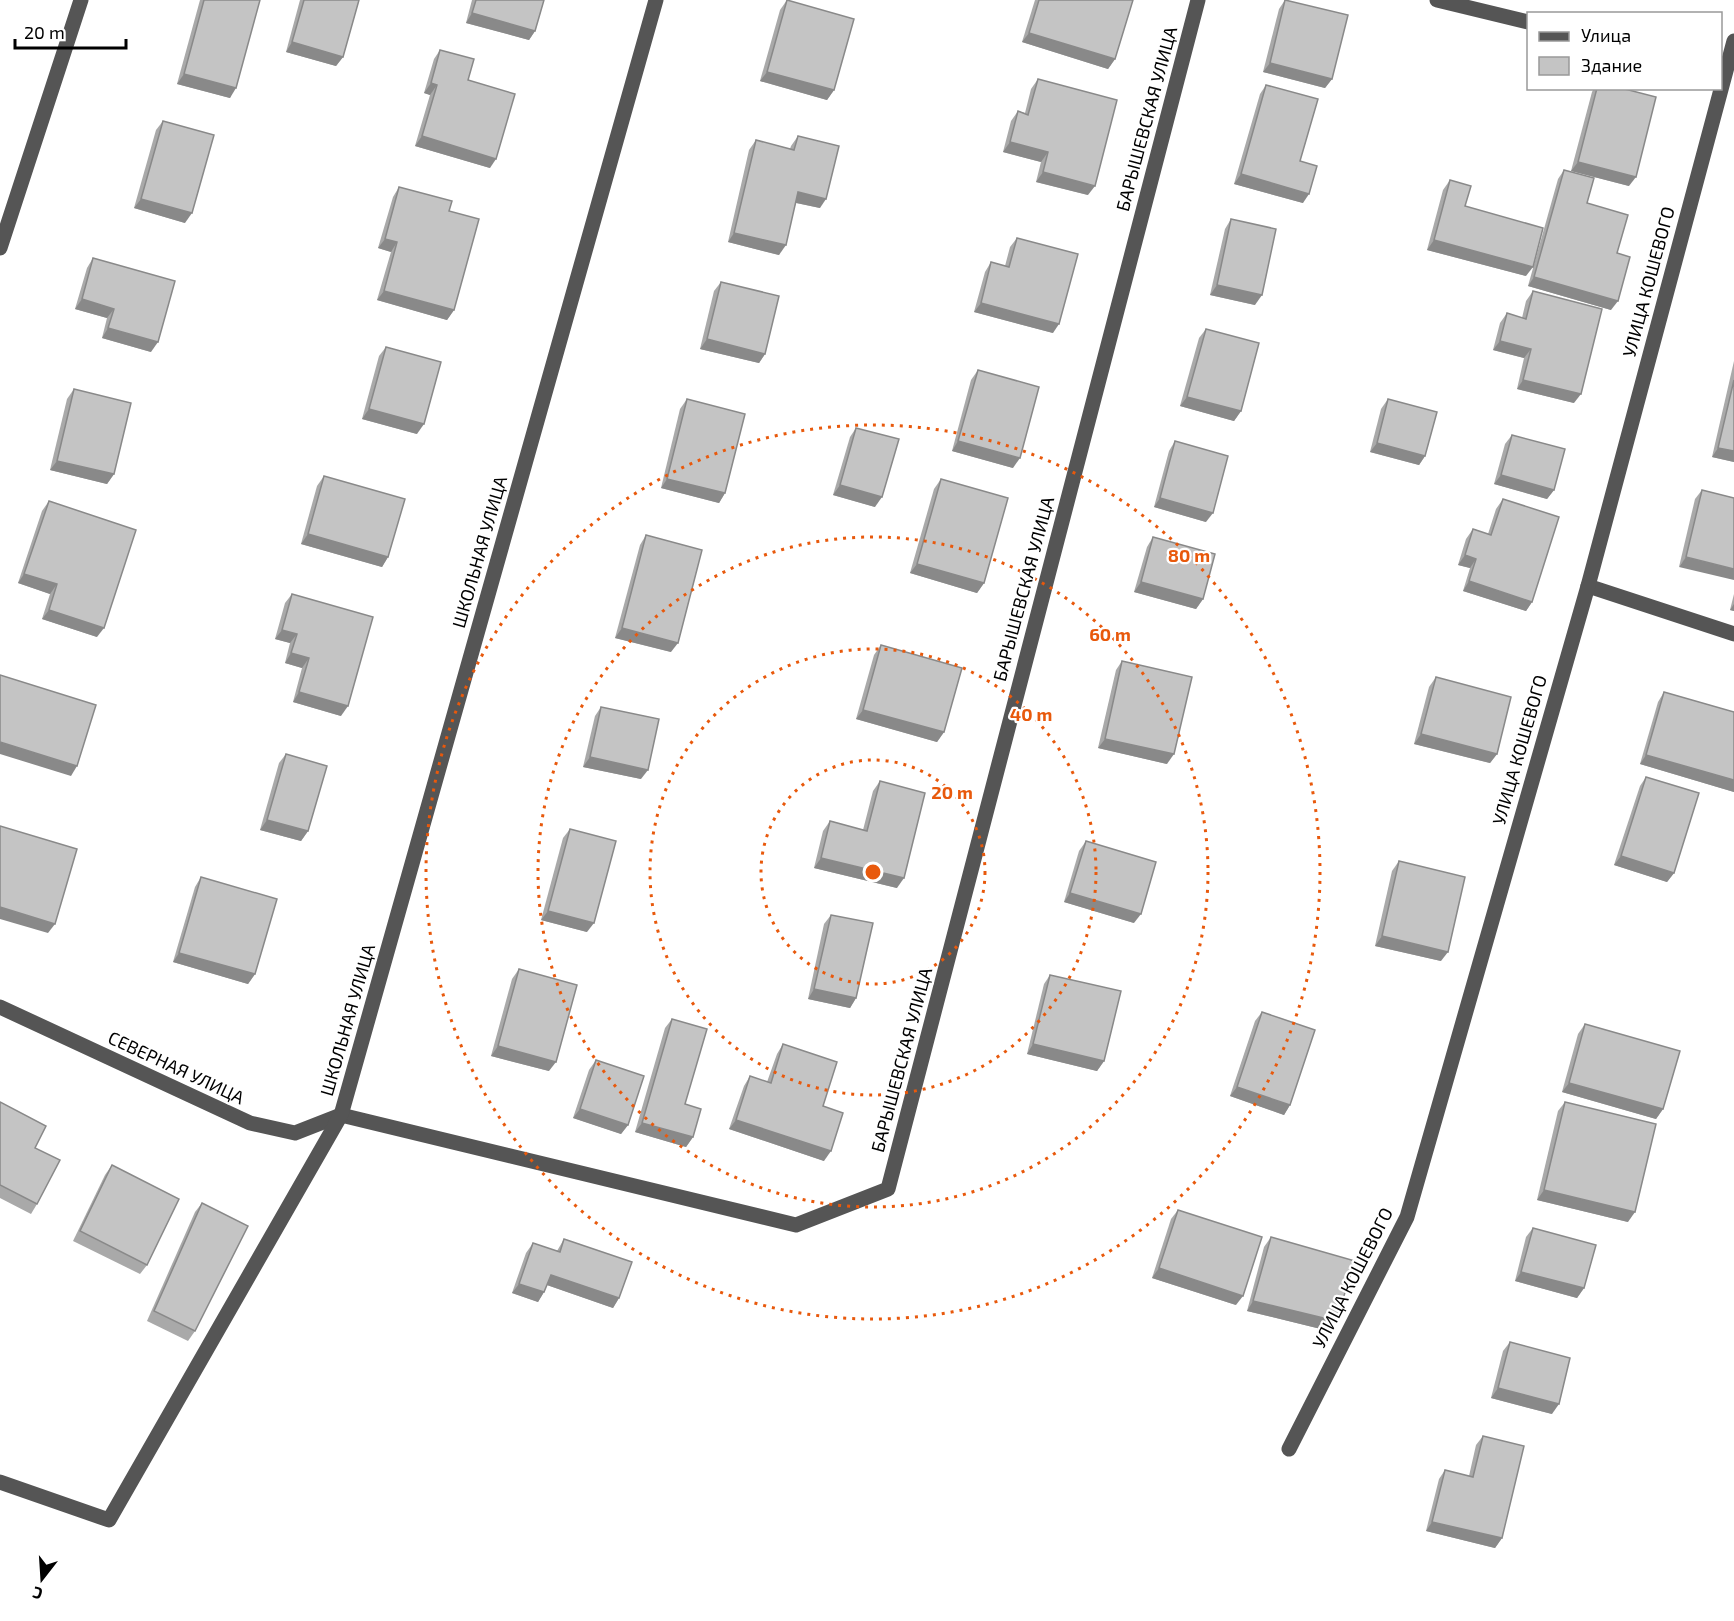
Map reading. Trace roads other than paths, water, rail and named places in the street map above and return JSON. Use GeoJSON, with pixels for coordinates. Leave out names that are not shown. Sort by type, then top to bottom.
{"type":"FeatureCollection","features":[{"type":"Feature","properties":{"kind":"street"},"geometry":{"type":"LineString","coordinates":[[0,248],[81,0]]}},
{"type":"Feature","properties":{"kind":"street","name":"ШКОЛЬНАЯ УЛИЦА"},"geometry":{"type":"LineString","coordinates":[[0,1482],[109,1520],[341,1115],[656,0]]}},
{"type":"Feature","properties":{"kind":"street","name":"БАРЫШЕВСКАЯ УЛИЦА"},"geometry":{"type":"LineString","coordinates":[[341,1115],[796,1225],[888,1189],[1198,0]]}},
{"type":"Feature","properties":{"kind":"street"},"geometry":{"type":"LineString","coordinates":[[1437,0],[1527,22]]}},
{"type":"Feature","properties":{"kind":"street","name":"УЛИЦА КОШЕВОГО"},"geometry":{"type":"LineString","coordinates":[[1722,89],[1734,41]]}},
{"type":"Feature","properties":{"kind":"street","name":"УЛИЦА КОШЕВОГО"},"geometry":{"type":"LineString","coordinates":[[1289,1449],[1407,1217],[1588,586],[1722,90]]}},
{"type":"Feature","properties":{"kind":"street"},"geometry":{"type":"LineString","coordinates":[[1588,586],[1734,634]]}},
{"type":"Feature","properties":{"kind":"street","name":"СЕВЕРНАЯ УЛИЦА"},"geometry":{"type":"LineString","coordinates":[[0,1007],[250,1123],[296,1133],[341,1115]]}}]}
